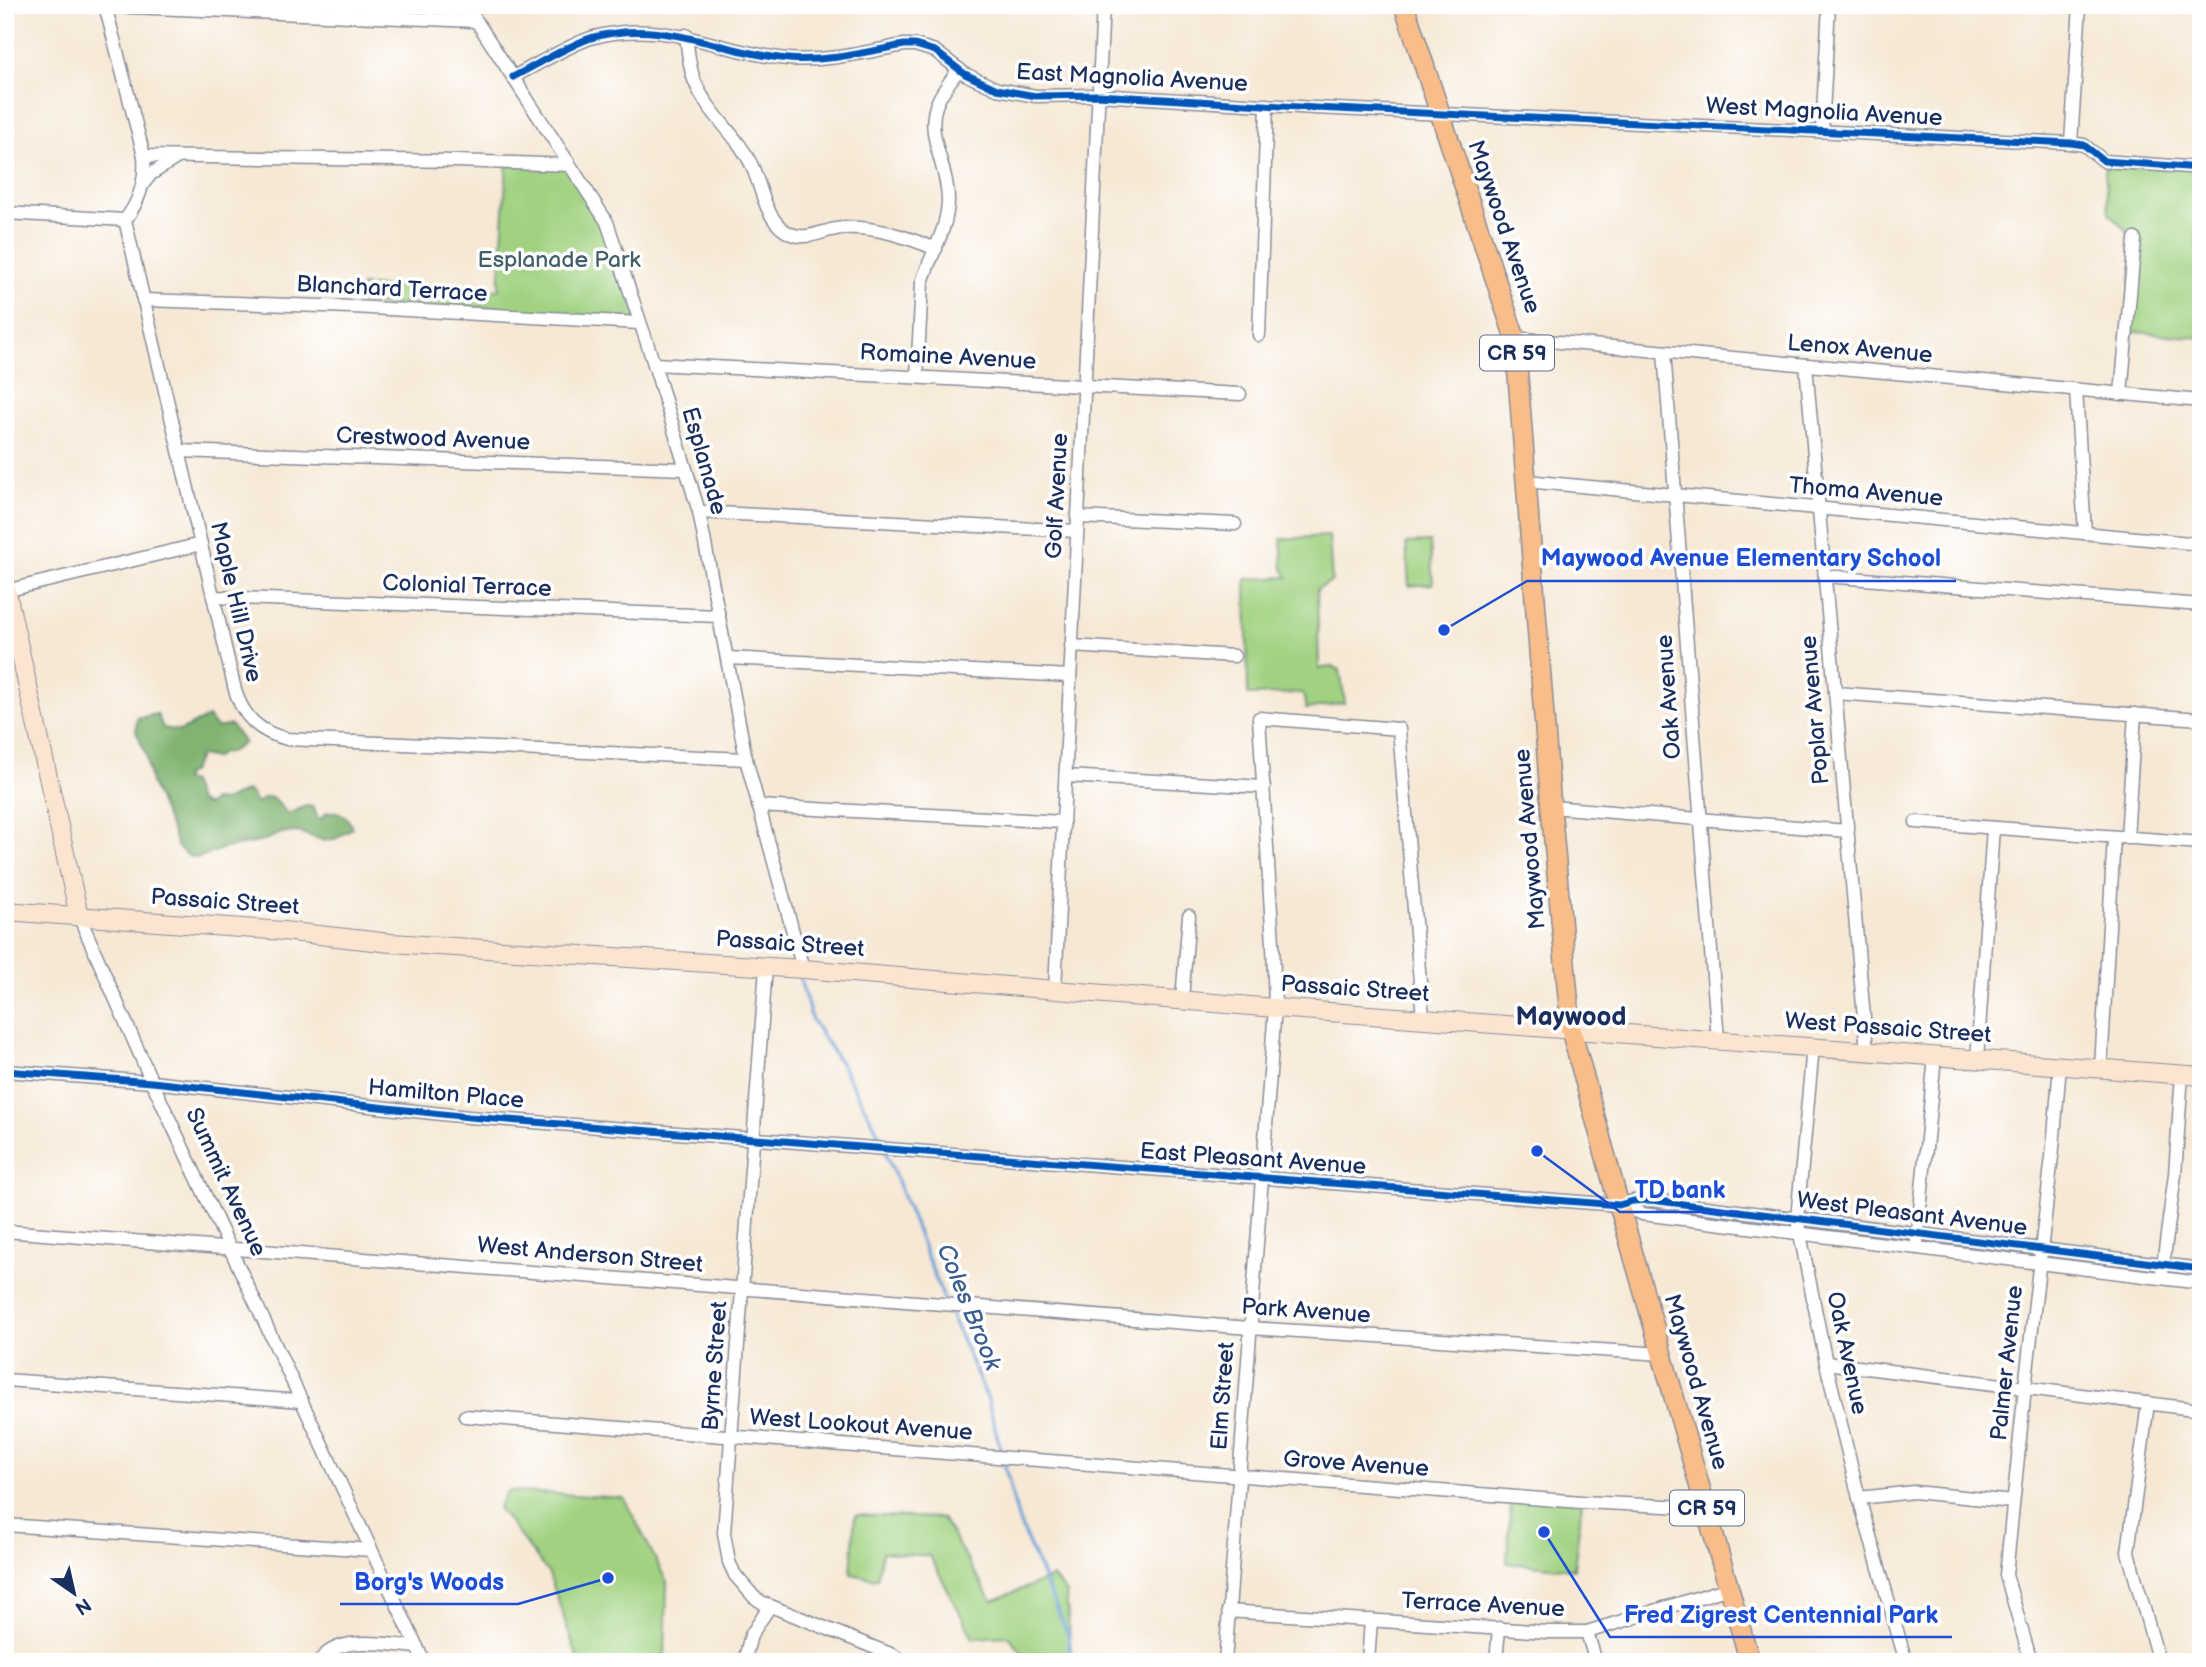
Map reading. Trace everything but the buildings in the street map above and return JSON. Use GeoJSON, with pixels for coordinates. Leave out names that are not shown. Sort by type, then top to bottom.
{"type":"FeatureCollection","features":[{"type":"Feature","properties":{"kind":"main road","name":"Maywood Avenue"},"geometry":{"type":"LineString","coordinates":[[1404,5],[1516,338],[1551,807],[1572,1030],[1619,1205],[1750,1662]]}},
{"type":"Feature","properties":{"kind":"main road","name":"Summit Avenue"},"geometry":{"type":"LineString","coordinates":[[6,589],[79,916]]}},
{"type":"Feature","properties":{"kind":"main road","name":"Passaic Street"},"geometry":{"type":"LineString","coordinates":[[5,911],[284,931],[391,943],[803,969],[1572,1030]]}},
{"type":"Feature","properties":{"kind":"main road","name":"West Passaic Street"},"geometry":{"type":"LineString","coordinates":[[1572,1030],[2201,1076]]}},
{"type":"Feature","properties":{"kind":"street"},"geometry":{"type":"LineString","coordinates":[[5,213],[125,220],[137,200],[143,184],[144,156],[105,5],[476,22]]}},
{"type":"Feature","properties":{"kind":"street","name":"Esplanade"},"geometry":{"type":"LineString","coordinates":[[466,5],[607,222],[699,512],[746,759],[803,969]]}},
{"type":"Feature","properties":{"kind":"street","name":"Golf Avenue"},"geometry":{"type":"LineString","coordinates":[[1055,989],[1103,5]]}},
{"type":"Feature","properties":{"kind":"street"},"geometry":{"type":"LineString","coordinates":[[1822,131],[1829,5]]}},
{"type":"Feature","properties":{"kind":"street"},"geometry":{"type":"LineString","coordinates":[[2071,143],[2080,5]]}},
{"type":"Feature","properties":{"kind":"street","name":"East Magnolia Avenue"},"geometry":{"type":"LineString","coordinates":[[513,77],[592,38],[650,32],[686,35],[790,59],[834,58],[915,45],[935,51],[978,81],[1015,93],[1036,96],[1098,95],[1440,114]]}},
{"type":"Feature","properties":{"kind":"street"},"geometry":{"type":"LineString","coordinates":[[686,35],[696,83],[703,98],[741,146],[780,228],[799,236],[842,228],[884,231],[936,249]]}},
{"type":"Feature","properties":{"kind":"street"},"geometry":{"type":"LineString","coordinates":[[917,377],[922,284],[947,216],[947,180],[934,139],[934,113],[938,101],[959,69]]}},
{"type":"Feature","properties":{"kind":"street"},"geometry":{"type":"LineString","coordinates":[[1259,335],[1266,105]]}},
{"type":"Feature","properties":{"kind":"street","name":"West Magnolia Avenue"},"geometry":{"type":"LineString","coordinates":[[1440,114],[2071,143],[2084,145],[2104,161],[2201,168]]}},
{"type":"Feature","properties":{"kind":"street"},"geometry":{"type":"LineString","coordinates":[[144,156],[457,161],[570,166]]}},
{"type":"Feature","properties":{"kind":"street"},"geometry":{"type":"LineString","coordinates":[[143,184],[164,164],[180,156]]}},
{"type":"Feature","properties":{"kind":"street","name":"Maple Hill Drive"},"geometry":{"type":"LineString","coordinates":[[125,220],[239,702],[253,723],[275,736],[287,739],[746,759]]}},
{"type":"Feature","properties":{"kind":"street"},"geometry":{"type":"LineString","coordinates":[[2121,394],[2135,239]]}},
{"type":"Feature","properties":{"kind":"street","name":"Blanchard Terrace"},"geometry":{"type":"LineString","coordinates":[[143,300],[354,307],[639,323]]}},
{"type":"Feature","properties":{"kind":"street","name":"Lenox Avenue"},"geometry":{"type":"LineString","coordinates":[[1516,338],[2201,401]]}},
{"type":"Feature","properties":{"kind":"street","name":"Oak Avenue"},"geometry":{"type":"LineString","coordinates":[[1664,352],[1718,1040]]}},
{"type":"Feature","properties":{"kind":"street","name":"Romaine Avenue"},"geometry":{"type":"LineString","coordinates":[[654,364],[1240,394]]}},
{"type":"Feature","properties":{"kind":"street","name":"Poplar Avenue"},"geometry":{"type":"LineString","coordinates":[[1806,365],[1867,1051]]}},
{"type":"Feature","properties":{"kind":"street"},"geometry":{"type":"LineString","coordinates":[[2076,390],[2085,533]]}},
{"type":"Feature","properties":{"kind":"street","name":"Crestwood Avenue"},"geometry":{"type":"LineString","coordinates":[[179,451],[686,469]]}},
{"type":"Feature","properties":{"kind":"street","name":"Thoma Avenue"},"geometry":{"type":"LineString","coordinates":[[1526,481],[2201,544]]}},
{"type":"Feature","properties":{"kind":"street"},"geometry":{"type":"LineString","coordinates":[[699,512],[1077,531]]}},
{"type":"Feature","properties":{"kind":"street"},"geometry":{"type":"LineString","coordinates":[[1077,517],[1235,524]]}},
{"type":"Feature","properties":{"kind":"street"},"geometry":{"type":"LineString","coordinates":[[6,589],[201,544]]}},
{"type":"Feature","properties":{"kind":"street"},"geometry":{"type":"LineString","coordinates":[[1825,576],[2201,606]]}},
{"type":"Feature","properties":{"kind":"street","name":"Colonial Terrace"},"geometry":{"type":"LineString","coordinates":[[213,597],[719,616]]}},
{"type":"Feature","properties":{"kind":"street"},"geometry":{"type":"LineString","coordinates":[[1071,646],[1234,656]]}},
{"type":"Feature","properties":{"kind":"street"},"geometry":{"type":"LineString","coordinates":[[727,658],[1070,676]]}},
{"type":"Feature","properties":{"kind":"street"},"geometry":{"type":"LineString","coordinates":[[1835,693],[2201,719]]}},
{"type":"Feature","properties":{"kind":"street"},"geometry":{"type":"LineString","coordinates":[[2101,1068],[2121,837],[2135,714]]}},
{"type":"Feature","properties":{"kind":"street","name":"Elm Street"},"geometry":{"type":"LineString","coordinates":[[1225,1662],[1275,1008],[1259,718],[1399,729],[1423,1018]]}},
{"type":"Feature","properties":{"kind":"street"},"geometry":{"type":"LineString","coordinates":[[1066,776],[1264,787]]}},
{"type":"Feature","properties":{"kind":"street"},"geometry":{"type":"LineString","coordinates":[[758,806],[1063,822]]}},
{"type":"Feature","properties":{"kind":"street"},"geometry":{"type":"LineString","coordinates":[[1551,807],[1847,831]]}},
{"type":"Feature","properties":{"kind":"street"},"geometry":{"type":"LineString","coordinates":[[1916,822],[2201,843]]}},
{"type":"Feature","properties":{"kind":"street"},"geometry":{"type":"LineString","coordinates":[[1977,1059],[1993,828]]}},
{"type":"Feature","properties":{"kind":"street","name":"Summit Avenue"},"geometry":{"type":"LineString","coordinates":[[79,916],[152,1082],[424,1662]]}},
{"type":"Feature","properties":{"kind":"street"},"geometry":{"type":"LineString","coordinates":[[1182,999],[1189,916]]}},
{"type":"Feature","properties":{"kind":"street","name":"Byrne Street"},"geometry":{"type":"LineString","coordinates":[[766,967],[724,1533],[725,1549],[735,1575],[754,1597],[904,1662]]}},
{"type":"Feature","properties":{"kind":"street","name":"Oak Avenue"},"geometry":{"type":"LineString","coordinates":[[1813,1047],[1797,1219],[1826,1363],[1859,1498],[1906,1662]]}},
{"type":"Feature","properties":{"kind":"street"},"geometry":{"type":"LineString","coordinates":[[1917,1248],[1935,1056]]}},
{"type":"Feature","properties":{"kind":"street","name":"Palmer Avenue"},"geometry":{"type":"LineString","coordinates":[[2031,1662],[2006,1575],[2060,1065]]}},
{"type":"Feature","properties":{"kind":"street","name":"Hamilton Place"},"geometry":{"type":"LineString","coordinates":[[5,1071],[152,1082],[469,1117],[884,1149]]}},
{"type":"Feature","properties":{"kind":"street"},"geometry":{"type":"LineString","coordinates":[[2161,1279],[2175,1174],[2182,1074]]}},
{"type":"Feature","properties":{"kind":"street","name":"East Pleasant Avenue"},"geometry":{"type":"LineString","coordinates":[[884,1149],[1619,1205]]}},
{"type":"Feature","properties":{"kind":"street","name":"West Pleasant Avenue"},"geometry":{"type":"LineString","coordinates":[[1619,1205],[1651,1200],[2201,1269]]}},
{"type":"Feature","properties":{"kind":"street","name":"West Pleasant Avenue"},"geometry":{"type":"LineString","coordinates":[[1619,1205],[1642,1214],[2201,1283]]}},
{"type":"Feature","properties":{"kind":"street","name":"West Anderson Street"},"geometry":{"type":"LineString","coordinates":[[5,1231],[946,1305]]}},
{"type":"Feature","properties":{"kind":"street","name":"Park Avenue"},"geometry":{"type":"LineString","coordinates":[[946,1305],[1250,1328],[1663,1354]]}},
{"type":"Feature","properties":{"kind":"street"},"geometry":{"type":"LineString","coordinates":[[1826,1363],[2201,1410]]}},
{"type":"Feature","properties":{"kind":"street"},"geometry":{"type":"LineString","coordinates":[[5,1380],[302,1401]]}},
{"type":"Feature","properties":{"kind":"street"},"geometry":{"type":"LineString","coordinates":[[2148,1403],[2128,1552],[2159,1662]]}},
{"type":"Feature","properties":{"kind":"street","name":"West Lookout Avenue"},"geometry":{"type":"LineString","coordinates":[[465,1416],[1003,1457]]}},
{"type":"Feature","properties":{"kind":"street","name":"Grove Avenue"},"geometry":{"type":"LineString","coordinates":[[1003,1457],[1582,1502],[1707,1508]]}},
{"type":"Feature","properties":{"kind":"street"},"geometry":{"type":"LineString","coordinates":[[1859,1498],[1914,1492],[2013,1502]]}},
{"type":"Feature","properties":{"kind":"street"},"geometry":{"type":"LineString","coordinates":[[5,1525],[371,1550]]}},
{"type":"Feature","properties":{"kind":"street","name":"Terrace Avenue"},"geometry":{"type":"LineString","coordinates":[[1228,1611],[1587,1632],[1729,1588]]}},
{"type":"Feature","properties":{"kind":"street"},"geometry":{"type":"LineString","coordinates":[[744,1662],[751,1635],[770,1606]]}},
{"type":"Feature","properties":{"kind":"street"},"geometry":{"type":"LineString","coordinates":[[1368,1662],[1371,1620]]}},
{"type":"Feature","properties":{"kind":"street"},"geometry":{"type":"LineString","coordinates":[[1496,1662],[1499,1628]]}},
{"type":"Feature","properties":{"kind":"street"},"geometry":{"type":"LineString","coordinates":[[1587,1632],[1596,1662]]}},
{"type":"Feature","properties":{"kind":"street"},"geometry":{"type":"LineString","coordinates":[[320,1662],[328,1651],[345,1644],[417,1647]]}},
{"type":"Feature","properties":{"kind":"street"},"geometry":{"type":"LineString","coordinates":[[2187,1662],[2201,1658]]}},
{"type":"Feature","properties":{"kind":"green space"},"geometry":{"type":"Polygon","coordinates":[[[2104,161],[2201,168],[2196,247],[2201,248],[2201,338],[2126,331],[2135,239],[2109,213],[2104,161]]]}},
{"type":"Feature","properties":{"kind":"green space","name":"Esplanade Park"},"geometry":{"type":"Polygon","coordinates":[[[507,163],[570,165],[607,222],[639,323],[498,315],[498,308],[361,304],[361,286],[499,290],[507,163]]]}},
{"type":"Feature","properties":{"kind":"green space"},"geometry":{"type":"Polygon","coordinates":[[[1329,536],[1332,581],[1317,589],[1319,669],[1332,666],[1340,670],[1345,703],[1306,709],[1303,693],[1248,695],[1246,579],[1288,577],[1283,569],[1281,539],[1329,536]]]}},
{"type":"Feature","properties":{"kind":"green space"},"geometry":{"type":"Polygon","coordinates":[[[1430,542],[1433,584],[1409,586],[1406,543],[1430,542]]]}},
{"type":"Feature","properties":{"kind":"green space"},"geometry":{"type":"Polygon","coordinates":[[[157,714],[163,728],[180,731],[208,717],[216,728],[231,725],[244,743],[215,758],[200,755],[184,780],[191,782],[198,801],[207,806],[213,800],[223,801],[247,791],[256,804],[263,798],[272,797],[288,814],[306,806],[313,807],[318,818],[322,819],[324,814],[338,812],[345,816],[352,828],[337,838],[325,841],[298,832],[281,833],[260,842],[224,848],[198,858],[189,856],[177,847],[151,783],[146,754],[136,731],[137,718],[157,714]]]}},
{"type":"Feature","properties":{"kind":"green space"},"geometry":{"type":"Polygon","coordinates":[[[507,1491],[624,1498],[667,1582],[667,1662],[579,1662],[549,1574],[498,1508],[507,1491]]]}},
{"type":"Feature","properties":{"kind":"green space"},"geometry":{"type":"Polygon","coordinates":[[[1511,1496],[1582,1502],[1574,1569],[1507,1563],[1511,1496]]]}},
{"type":"Feature","properties":{"kind":"green space"},"geometry":{"type":"Polygon","coordinates":[[[855,1515],[942,1518],[992,1601],[1053,1577],[1066,1593],[1072,1662],[1029,1662],[1009,1636],[973,1638],[930,1556],[882,1552],[877,1579],[851,1574],[855,1515]]]}},
{"type":"Feature","properties":{"kind":"waterway","name":"Coles Brook"},"geometry":{"type":"LineString","coordinates":[[800,979],[812,1020],[842,1066],[883,1146]]}},
{"type":"Feature","properties":{"kind":"waterway","name":"Coles Brook"},"geometry":{"type":"LineString","coordinates":[[886,1153],[945,1302]]}},
{"type":"Feature","properties":{"kind":"waterway","name":"Coles Brook"},"geometry":{"type":"LineString","coordinates":[[948,1309],[988,1400],[1019,1522],[1069,1637],[1070,1662]]}},
{"type":"Feature","properties":{"kind":"cycle path"},"geometry":{"type":"LineString","coordinates":[[513,77],[585,40],[620,32],[669,34],[763,56],[803,60],[915,45],[935,51],[965,74],[997,89],[1036,96],[1098,95],[1315,108],[2071,143],[2084,145],[2104,161],[2201,168]]}},
{"type":"Feature","properties":{"kind":"cycle path"},"geometry":{"type":"LineString","coordinates":[[5,1071],[152,1082],[469,1117],[1619,1205],[1651,1200],[2201,1269]]}},
{"type":"Feature","properties":{"kind":"place","name":"Maywood Avenue Elementary School"},"geometry":{"type":"Point","coordinates":[1444,630]}},
{"type":"Feature","properties":{"kind":"place","name":"TD bank"},"geometry":{"type":"Point","coordinates":[1537,1151]}},
{"type":"Feature","properties":{"kind":"place","name":"Fred Zigrest Centennial Park"},"geometry":{"type":"Point","coordinates":[1544,1532]}},
{"type":"Feature","properties":{"kind":"place","name":"Borg's Woods"},"geometry":{"type":"Point","coordinates":[608,1578]}},
{"type":"Feature","properties":{"kind":"district","name":"Maywood"},"geometry":{"type":"Point","coordinates":[1571,1017]}}]}
